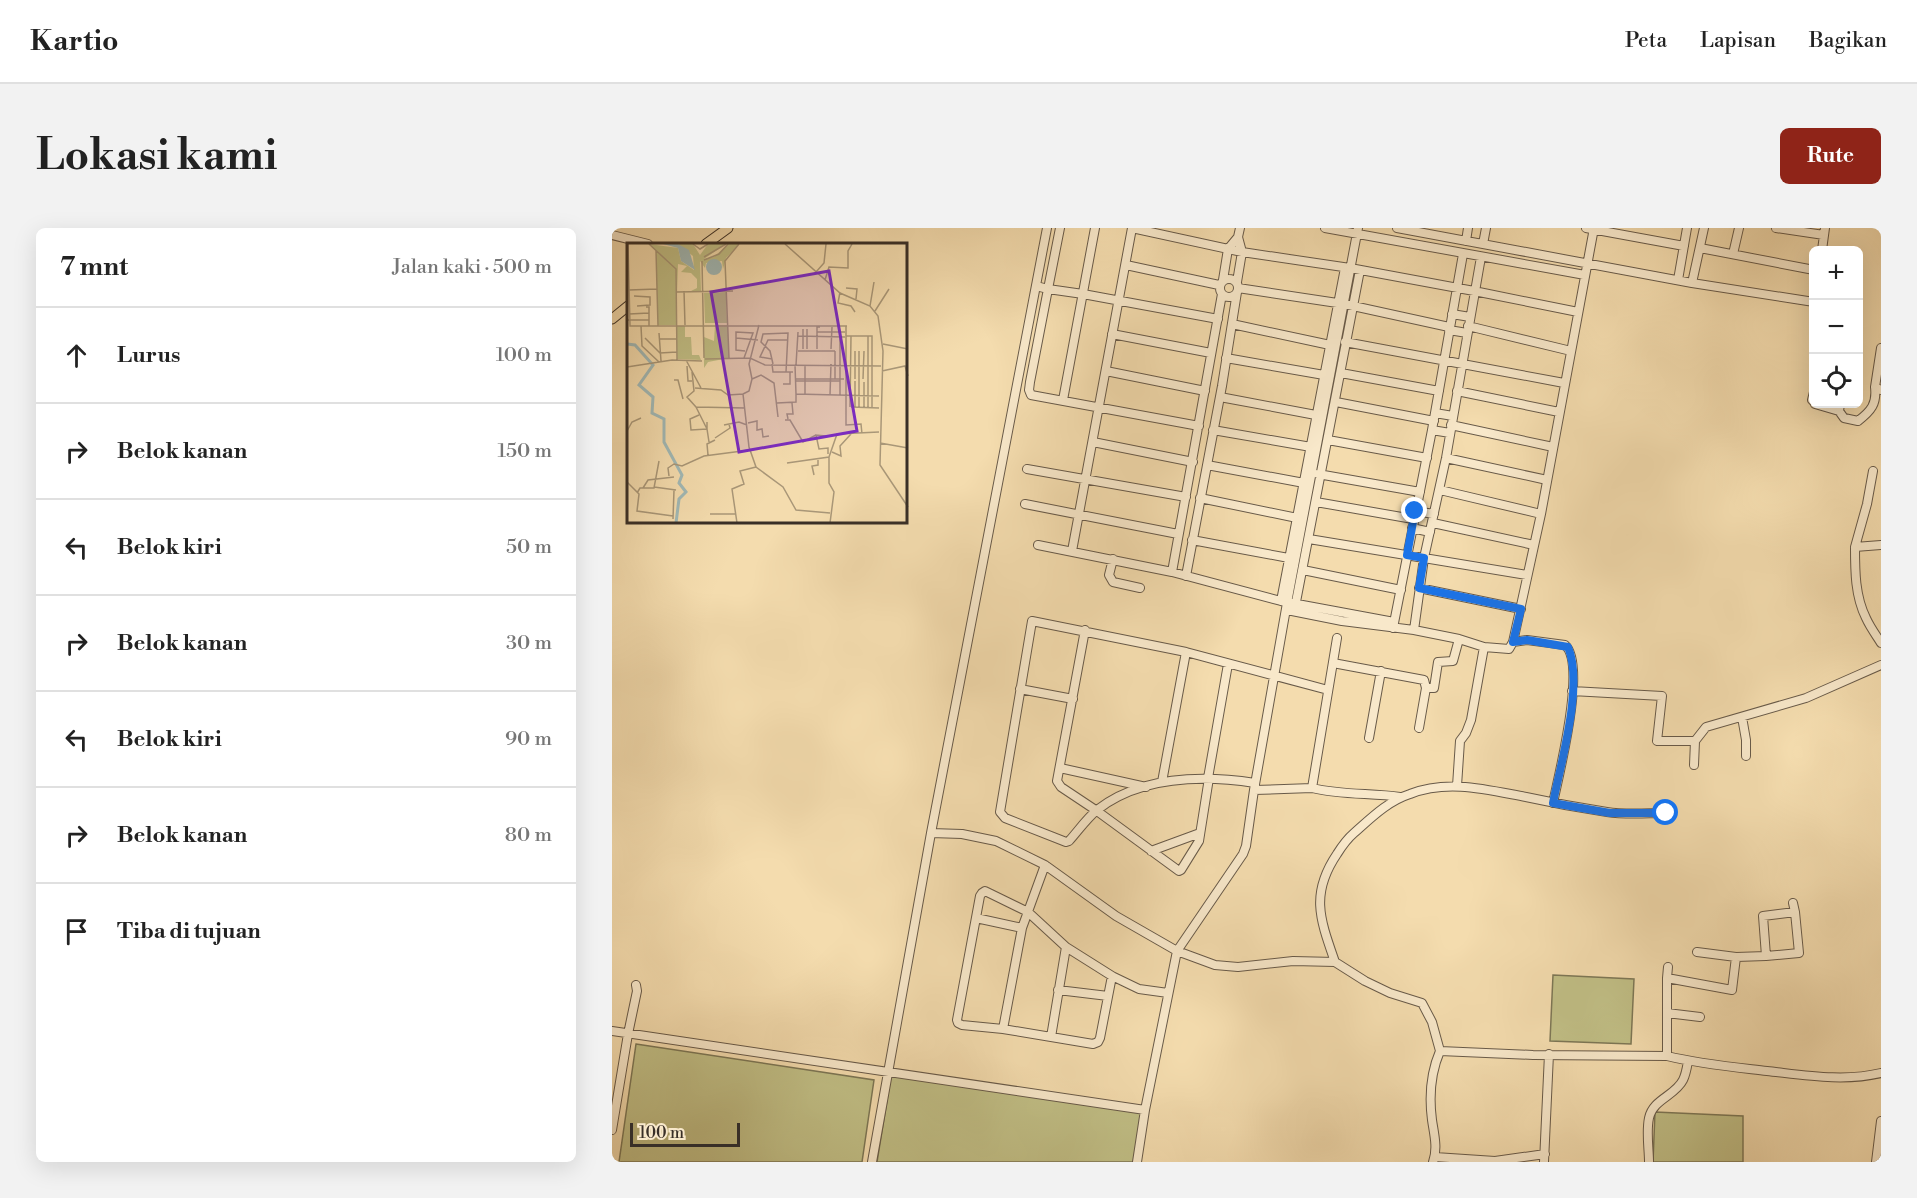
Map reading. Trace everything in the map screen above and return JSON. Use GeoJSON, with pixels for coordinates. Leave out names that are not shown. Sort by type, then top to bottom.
{"type":"FeatureCollection","features":[{"type":"Feature","properties":{"kind":"main road"},"geometry":{"type":"LineString","coordinates":[[707,243],[728,228]]}},
{"type":"Feature","properties":{"kind":"main road"},"geometry":{"type":"LineString","coordinates":[[612,319],[627,307]]}},
{"type":"Feature","properties":{"kind":"street"},"geometry":{"type":"LineString","coordinates":[[872,1162],[931,833],[1047,228]]}},
{"type":"Feature","properties":{"kind":"street"},"geometry":{"type":"LineString","coordinates":[[1060,228],[1029,390],[1031,395],[1199,426]]}},
{"type":"Feature","properties":{"kind":"street"},"geometry":{"type":"LineString","coordinates":[[1063,400],[1095,228]]}},
{"type":"Feature","properties":{"kind":"street"},"geometry":{"type":"LineString","coordinates":[[1072,551],[1132,228],[1242,252],[1360,270],[1578,312]]}},
{"type":"Feature","properties":{"kind":"street"},"geometry":{"type":"LineString","coordinates":[[1186,576],[1238,287],[1242,252],[1238,237],[1239,228]]}},
{"type":"Feature","properties":{"kind":"street"},"geometry":{"type":"LineString","coordinates":[[1325,228],[1358,231],[1463,254],[1586,275]]}},
{"type":"Feature","properties":{"kind":"street"},"geometry":{"type":"LineString","coordinates":[[1397,228],[1692,283],[1809,301]]}},
{"type":"Feature","properties":{"kind":"street"},"geometry":{"type":"LineString","coordinates":[[1466,241],[1468,228]]}},
{"type":"Feature","properties":{"kind":"street"},"geometry":{"type":"LineString","coordinates":[[1483,244],[1486,228]]}},
{"type":"Feature","properties":{"kind":"street"},"geometry":{"type":"LineString","coordinates":[[1038,545],[1172,572],[1342,621],[1394,625],[1459,639],[1484,647],[1508,649],[1513,642],[1541,514],[1586,275],[1591,228],[1684,246]]}},
{"type":"Feature","properties":{"kind":"street"},"geometry":{"type":"LineString","coordinates":[[1678,280],[1687,228]]}},
{"type":"Feature","properties":{"kind":"street"},"geometry":{"type":"LineString","coordinates":[[1692,283],[1704,228]]}},
{"type":"Feature","properties":{"kind":"street"},"geometry":{"type":"LineString","coordinates":[[1733,254],[1739,228]]}},
{"type":"Feature","properties":{"kind":"street"},"geometry":{"type":"LineString","coordinates":[[1776,228],[1824,232]]}},
{"type":"Feature","properties":{"kind":"street"},"geometry":{"type":"LineString","coordinates":[[1137,1162],[1145,1110],[1177,951],[1243,854],[1246,846],[1254,787],[1289,606],[1293,559],[1304,519],[1311,447],[1320,415],[1324,375],[1358,231]]}},
{"type":"Feature","properties":{"kind":"street"},"geometry":{"type":"LineString","coordinates":[[612,235],[644,243]]}},
{"type":"Feature","properties":{"kind":"street"},"geometry":{"type":"LineString","coordinates":[[1172,572],[1218,319],[1222,294],[1221,283],[1228,249],[1238,237]]}},
{"type":"Feature","properties":{"kind":"street"},"geometry":{"type":"LineString","coordinates":[[1700,248],[1809,269]]}},
{"type":"Feature","properties":{"kind":"street"},"geometry":{"type":"LineString","coordinates":[[1394,625],[1434,421],[1463,254]]}},
{"type":"Feature","properties":{"kind":"street"},"geometry":{"type":"LineString","coordinates":[[1414,630],[1424,558],[1446,458],[1480,257]]}},
{"type":"Feature","properties":{"kind":"street"},"geometry":{"type":"LineString","coordinates":[[1125,265],[1221,283],[1230,278],[1238,287],[1341,304],[1449,328],[1571,351]]}},
{"type":"Feature","properties":{"kind":"street"},"geometry":{"type":"LineString","coordinates":[[1304,519],[1316,502],[1360,270]]}},
{"type":"Feature","properties":{"kind":"street"},"geometry":{"type":"LineString","coordinates":[[1036,286],[1218,319]]}},
{"type":"Feature","properties":{"kind":"street"},"geometry":{"type":"LineString","coordinates":[[1222,294],[1230,297],[1238,287]]}},
{"type":"Feature","properties":{"kind":"street"},"geometry":{"type":"LineString","coordinates":[[1452,314],[1470,317]]}},
{"type":"Feature","properties":{"kind":"street"},"geometry":{"type":"LineString","coordinates":[[1232,324],[1332,342],[1347,342],[1564,383]]}},
{"type":"Feature","properties":{"kind":"street"},"geometry":{"type":"LineString","coordinates":[[1113,334],[1211,353]]}},
{"type":"Feature","properties":{"kind":"street"},"geometry":{"type":"LineString","coordinates":[[1289,606],[1304,566],[1309,539],[1304,519],[1304,483],[1309,472],[1332,342]]}},
{"type":"Feature","properties":{"kind":"street"},"geometry":{"type":"LineString","coordinates":[[1839,408],[1844,418],[1858,421],[1872,408],[1878,388],[1881,348]]}},
{"type":"Feature","properties":{"kind":"street"},"geometry":{"type":"LineString","coordinates":[[1226,358],[1324,375]]}},
{"type":"Feature","properties":{"kind":"street"},"geometry":{"type":"LineString","coordinates":[[1106,371],[1205,390],[1219,399],[1332,418]]}},
{"type":"Feature","properties":{"kind":"street"},"geometry":{"type":"LineString","coordinates":[[1341,373],[1439,392]]}},
{"type":"Feature","properties":{"kind":"street"},"geometry":{"type":"LineString","coordinates":[[1205,390],[1222,386]]}},
{"type":"Feature","properties":{"kind":"street"},"geometry":{"type":"LineString","coordinates":[[1457,391],[1559,412]]}},
{"type":"Feature","properties":{"kind":"street"},"geometry":{"type":"LineString","coordinates":[[1336,402],[1451,424],[1553,447]]}},
{"type":"Feature","properties":{"kind":"street"},"geometry":{"type":"LineString","coordinates":[[1434,421],[1451,424]]}},
{"type":"Feature","properties":{"kind":"street"},"geometry":{"type":"LineString","coordinates":[[1214,429],[1311,447]]}},
{"type":"Feature","properties":{"kind":"street"},"geometry":{"type":"LineString","coordinates":[[1328,440],[1426,458]]}},
{"type":"Feature","properties":{"kind":"street"},"geometry":{"type":"LineString","coordinates":[[1092,442],[1193,462]]}},
{"type":"Feature","properties":{"kind":"street"},"geometry":{"type":"LineString","coordinates":[[1446,458],[1546,480]]}},
{"type":"Feature","properties":{"kind":"street"},"geometry":{"type":"LineString","coordinates":[[1206,465],[1304,483]]}},
{"type":"Feature","properties":{"kind":"street"},"geometry":{"type":"LineString","coordinates":[[1027,469],[1185,501],[1198,508]]}},
{"type":"Feature","properties":{"kind":"street"},"geometry":{"type":"LineString","coordinates":[[1872,471],[1867,504],[1855,547],[1855,578],[1866,619],[1881,643]]}},
{"type":"Feature","properties":{"kind":"street"},"geometry":{"type":"LineString","coordinates":[[1309,472],[1420,492]]}},
{"type":"Feature","properties":{"kind":"street"},"geometry":{"type":"LineString","coordinates":[[1187,488],[1201,495],[1304,519]]}},
{"type":"Feature","properties":{"kind":"street"},"geometry":{"type":"LineString","coordinates":[[1440,490],[1541,514]]}},
{"type":"Feature","properties":{"kind":"street"},"geometry":{"type":"LineString","coordinates":[[1316,502],[1414,515],[1534,545]]}},
{"type":"Feature","properties":{"kind":"street"},"geometry":{"type":"LineString","coordinates":[[1025,504],[1178,534]]}},
{"type":"Feature","properties":{"kind":"street"},"geometry":{"type":"LineString","coordinates":[[1412,528],[1430,532]]}},
{"type":"Feature","properties":{"kind":"street"},"geometry":{"type":"LineString","coordinates":[[1309,539],[1527,575]]}},
{"type":"Feature","properties":{"kind":"street"},"geometry":{"type":"LineString","coordinates":[[1192,540],[1293,559],[1304,566],[1401,590]]}},
{"type":"Feature","properties":{"kind":"street"},"geometry":{"type":"LineString","coordinates":[[1855,547],[1881,545]]}},
{"type":"Feature","properties":{"kind":"street"},"geometry":{"type":"LineString","coordinates":[[1113,559],[1109,575],[1111,580],[1115,583],[1140,588]]}},
{"type":"Feature","properties":{"kind":"street"},"geometry":{"type":"LineString","coordinates":[[1419,588],[1521,609]]}},
{"type":"Feature","properties":{"kind":"street"},"geometry":{"type":"LineString","coordinates":[[1328,690],[1186,652],[1032,621],[1000,812],[1002,816],[1028,828],[1069,842],[1097,811],[1124,794],[1162,782],[1209,778],[1254,787],[1312,788],[1330,792],[1400,797]]}},
{"type":"Feature","properties":{"kind":"street"},"geometry":{"type":"LineString","coordinates":[[1085,630],[1057,781],[1061,788],[1097,811],[1179,872],[1199,842],[1228,664]]}},
{"type":"Feature","properties":{"kind":"street"},"geometry":{"type":"LineString","coordinates":[[1312,788],[1337,638]]}},
{"type":"Feature","properties":{"kind":"street"},"geometry":{"type":"LineString","coordinates":[[1426,688],[1434,688],[1438,662],[1453,661],[1459,639]]}},
{"type":"Feature","properties":{"kind":"street"},"geometry":{"type":"LineString","coordinates":[[1513,642],[1527,640],[1568,647],[1573,664],[1571,717],[1553,803]]}},
{"type":"Feature","properties":{"kind":"street"},"geometry":{"type":"LineString","coordinates":[[1457,786],[1460,741],[1471,720],[1484,647]]}},
{"type":"Feature","properties":{"kind":"street"},"geometry":{"type":"LineString","coordinates":[[1162,782],[1186,652]]}},
{"type":"Feature","properties":{"kind":"street"},"geometry":{"type":"LineString","coordinates":[[1333,663],[1426,681],[1419,728]]}},
{"type":"Feature","properties":{"kind":"street"},"geometry":{"type":"LineString","coordinates":[[1694,765],[1695,741],[1706,727],[1806,698],[1881,665]]}},
{"type":"Feature","properties":{"kind":"street"},"geometry":{"type":"LineString","coordinates":[[1369,738],[1382,671]]}},
{"type":"Feature","properties":{"kind":"street"},"geometry":{"type":"LineString","coordinates":[[1020,689],[1073,699]]}},
{"type":"Feature","properties":{"kind":"street"},"geometry":{"type":"LineString","coordinates":[[1572,691],[1662,696],[1657,741],[1695,741]]}},
{"type":"Feature","properties":{"kind":"street"},"geometry":{"type":"LineString","coordinates":[[1742,717],[1746,756]]}},
{"type":"Feature","properties":{"kind":"street"},"geometry":{"type":"LineString","coordinates":[[1059,768],[1146,787]]}},
{"type":"Feature","properties":{"kind":"street"},"geometry":{"type":"LineString","coordinates":[[1335,962],[1320,911],[1320,888],[1347,838],[1400,797],[1412,792],[1457,786],[1610,813],[1666,813]]}},
{"type":"Feature","properties":{"kind":"street"},"geometry":{"type":"LineString","coordinates":[[931,833],[962,834],[996,841],[1045,865],[1116,916],[1177,951],[1215,966],[1238,967],[1293,961],[1335,962],[1365,981],[1390,993],[1422,1003],[1432,1022],[1440,1051],[1431,1085],[1432,1118],[1436,1137],[1434,1160],[1495,1161],[1544,1158],[1549,1054]]}},
{"type":"Feature","properties":{"kind":"street"},"geometry":{"type":"LineString","coordinates":[[1151,851],[1200,833]]}},
{"type":"Feature","properties":{"kind":"street"},"geometry":{"type":"LineString","coordinates":[[1003,1029],[1022,928],[1045,865]]}},
{"type":"Feature","properties":{"kind":"street"},"geometry":{"type":"LineString","coordinates":[[1112,976],[1100,1038],[1093,1044],[1003,1029],[962,1025],[957,1020],[980,896],[985,891],[1028,912],[1066,947],[1112,976],[1139,989],[1168,993]]}},
{"type":"Feature","properties":{"kind":"street"},"geometry":{"type":"LineString","coordinates":[[1697,952],[1736,957],[1799,953],[1794,903]]}},
{"type":"Feature","properties":{"kind":"street"},"geometry":{"type":"LineString","coordinates":[[1766,956],[1763,915],[1795,912]]}},
{"type":"Feature","properties":{"kind":"street"},"geometry":{"type":"LineString","coordinates":[[976,918],[1022,928]]}},
{"type":"Feature","properties":{"kind":"street"},"geometry":{"type":"LineString","coordinates":[[1051,1037],[1066,947]]}},
{"type":"Feature","properties":{"kind":"street"},"geometry":{"type":"LineString","coordinates":[[1667,978],[1732,990],[1736,957]]}},
{"type":"Feature","properties":{"kind":"street"},"geometry":{"type":"LineString","coordinates":[[1667,1056],[1668,967]]}},
{"type":"Feature","properties":{"kind":"street"},"geometry":{"type":"LineString","coordinates":[[612,1130],[637,991],[636,985]]}},
{"type":"Feature","properties":{"kind":"street"},"geometry":{"type":"LineString","coordinates":[[1058,990],[1108,996]]}},
{"type":"Feature","properties":{"kind":"street"},"geometry":{"type":"LineString","coordinates":[[1667,1013],[1700,1017]]}},
{"type":"Feature","properties":{"kind":"street"},"geometry":{"type":"LineString","coordinates":[[612,1031],[1145,1110]]}},
{"type":"Feature","properties":{"kind":"street"},"geometry":{"type":"LineString","coordinates":[[1440,1051],[1667,1056],[1688,1061],[1780,1072],[1853,1078],[1881,1074]]}},
{"type":"Feature","properties":{"kind":"street"},"geometry":{"type":"LineString","coordinates":[[1649,1162],[1649,1119],[1653,1108],[1677,1089],[1684,1079],[1688,1061]]}},
{"type":"Feature","properties":{"kind":"street"},"geometry":{"type":"LineString","coordinates":[[1876,1162],[1881,1121]]}},
{"type":"Feature","properties":{"kind":"shaded area"},"geometry":{"type":"Polygon","coordinates":[[[1553,975],[1634,979],[1631,1044],[1550,1041],[1553,975]]]}},
{"type":"Feature","properties":{"kind":"shaded area"},"geometry":{"type":"Polygon","coordinates":[[[636,1044],[874,1080],[862,1162],[619,1162],[636,1044]]]}},
{"type":"Feature","properties":{"kind":"shaded area"},"geometry":{"type":"Polygon","coordinates":[[[891,1076],[1144,1111],[1137,1162],[877,1162],[891,1076]]]}},
{"type":"Feature","properties":{"kind":"shaded area"},"geometry":{"type":"Polygon","coordinates":[[[1655,1112],[1743,1116],[1743,1162],[1653,1162],[1655,1112]]]}},
{"type":"Feature","properties":{"kind":"route"},"geometry":{"type":"LineString","coordinates":[[1415,511],[1407,555],[1424,558],[1419,588],[1521,609],[1513,642],[1527,640],[1568,647],[1573,664],[1571,717],[1553,803],[1610,813],[1666,813]]}}]}
